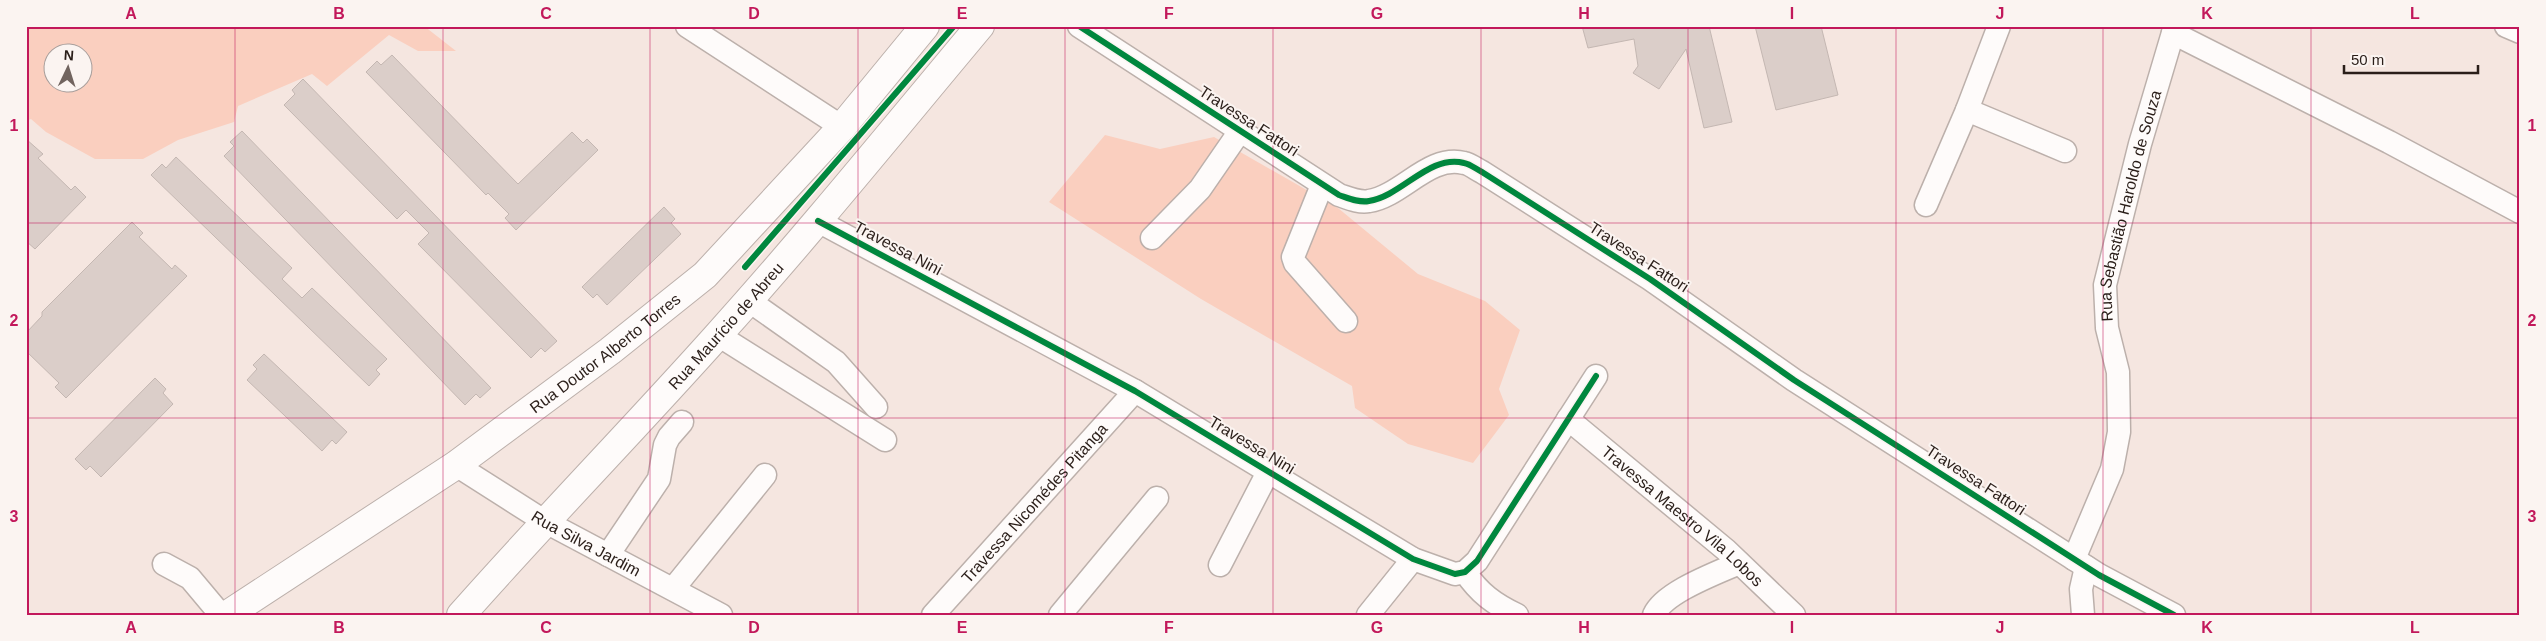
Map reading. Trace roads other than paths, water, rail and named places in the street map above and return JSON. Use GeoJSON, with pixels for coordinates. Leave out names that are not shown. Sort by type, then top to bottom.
{"type":"FeatureCollection","features":[{"type":"Feature","properties":{"kind":"main road","name":"Rua Doutor Alberto Torres"},"geometry":{"type":"LineString","coordinates":[[227,615],[456,465],[610,351],[705,275],[842,127],[925,26]]}},
{"type":"Feature","properties":{"kind":"main road","name":"Rua Maurício de Abreu"},"geometry":{"type":"LineString","coordinates":[[461,615],[544,522],[718,335],[818,221],[980,26]]}},
{"type":"Feature","properties":{"kind":"street"},"geometry":{"type":"LineString","coordinates":[[687,26],[842,127]]}},
{"type":"Feature","properties":{"kind":"street","name":"Travessa Fattori"},"geometry":{"type":"LineString","coordinates":[[1078,26],[1338,196],[1369,202],[1439,165],[1450,162],[1465,163],[1650,278],[1794,380],[2080,563],[2174,615]]}},
{"type":"Feature","properties":{"kind":"street"},"geometry":{"type":"LineString","coordinates":[[1926,205],[1967,110],[1999,26]]}},
{"type":"Feature","properties":{"kind":"street"},"geometry":{"type":"LineString","coordinates":[[2506,26],[2520,32]]}},
{"type":"Feature","properties":{"kind":"street"},"geometry":{"type":"LineString","coordinates":[[2174,30],[2520,212]]}},
{"type":"Feature","properties":{"kind":"street","name":"Rua Sebastião Haroldo de Souza"},"geometry":{"type":"LineString","coordinates":[[2080,563],[2112,469],[2119,432],[2118,372],[2107,328],[2105,285],[2140,144],[2174,30]]}},
{"type":"Feature","properties":{"kind":"street"},"geometry":{"type":"LineString","coordinates":[[1967,110],[2066,150]]}},
{"type":"Feature","properties":{"kind":"street"},"geometry":{"type":"LineString","coordinates":[[1152,238],[1200,188],[1240,132]]}},
{"type":"Feature","properties":{"kind":"street"},"geometry":{"type":"LineString","coordinates":[[1322,185],[1293,257],[1296,263],[1346,321]]}},
{"type":"Feature","properties":{"kind":"street","name":"Travessa Nini"},"geometry":{"type":"LineString","coordinates":[[818,221],[1135,391],[1413,559],[1443,571],[1455,574],[1465,572]]}},
{"type":"Feature","properties":{"kind":"street"},"geometry":{"type":"LineString","coordinates":[[748,300],[836,362],[876,407]]}},
{"type":"Feature","properties":{"kind":"street"},"geometry":{"type":"LineString","coordinates":[[718,335],[884,440]]}},
{"type":"Feature","properties":{"kind":"street"},"geometry":{"type":"LineString","coordinates":[[1517,615],[1495,604],[1480,592],[1465,572],[1477,561],[1596,376]]}},
{"type":"Feature","properties":{"kind":"street","name":"Travessa Nicomédes Pitanga"},"geometry":{"type":"LineString","coordinates":[[933,615],[1135,391]]}},
{"type":"Feature","properties":{"kind":"street","name":"Travessa Maestro Vila Lobos"},"geometry":{"type":"LineString","coordinates":[[1568,419],[1739,563],[1794,615]]}},
{"type":"Feature","properties":{"kind":"street"},"geometry":{"type":"LineString","coordinates":[[608,554],[659,479],[665,445],[669,436],[682,422]]}},
{"type":"Feature","properties":{"kind":"street","name":"Rua Silva Jardim"},"geometry":{"type":"LineString","coordinates":[[456,465],[544,522],[673,588],[707,611]]}},
{"type":"Feature","properties":{"kind":"street"},"geometry":{"type":"LineString","coordinates":[[1220,565],[1268,472]]}},
{"type":"Feature","properties":{"kind":"street"},"geometry":{"type":"LineString","coordinates":[[673,588],[765,475]]}},
{"type":"Feature","properties":{"kind":"street"},"geometry":{"type":"LineString","coordinates":[[1060,615],[1158,498]]}},
{"type":"Feature","properties":{"kind":"street"},"geometry":{"type":"LineString","coordinates":[[1368,615],[1413,559]]}},
{"type":"Feature","properties":{"kind":"street"},"geometry":{"type":"LineString","coordinates":[[1654,615],[1664,602],[1679,591],[1739,563]]}},
{"type":"Feature","properties":{"kind":"street"},"geometry":{"type":"LineString","coordinates":[[2080,563],[2083,615]]}},
{"type":"Feature","properties":{"kind":"street"},"geometry":{"type":"LineString","coordinates":[[164,564],[190,578],[221,615]]}}]}
